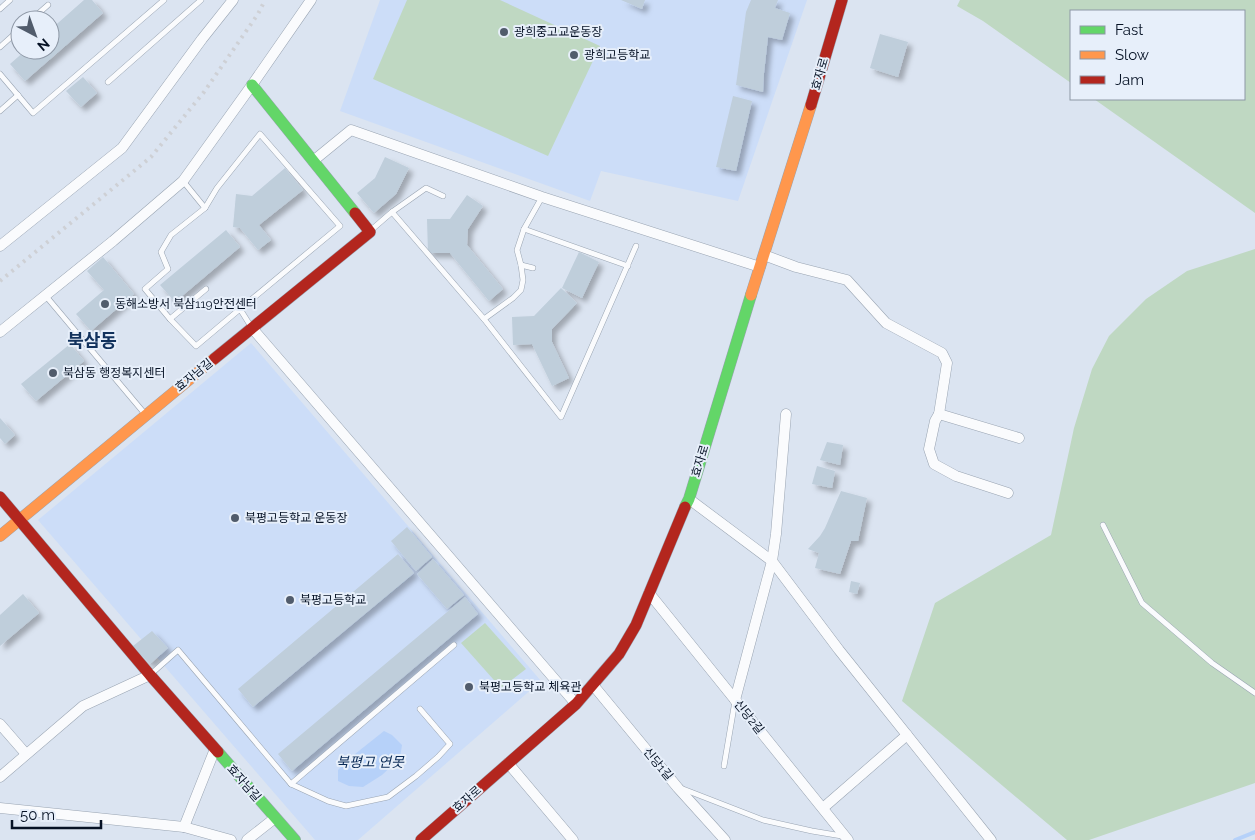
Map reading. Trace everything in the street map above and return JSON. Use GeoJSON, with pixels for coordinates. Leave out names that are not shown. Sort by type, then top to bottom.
{"type":"FeatureCollection","features":[{"type":"Feature","properties":{"kind":"street"},"geometry":{"type":"LineString","coordinates":[[0,246],[122,148],[233,0]]}},
{"type":"Feature","properties":{"kind":"street"},"geometry":{"type":"LineString","coordinates":[[0,332],[112,242],[183,181],[310,0]]}},
{"type":"Feature","properties":{"kind":"street","name":"효자로"},"geometry":{"type":"LineString","coordinates":[[420,840],[576,704],[594,685],[618,654],[636,625],[689,499],[842,0]]}},
{"type":"Feature","properties":{"kind":"street"},"geometry":{"type":"LineString","coordinates":[[252,85],[370,232]]}},
{"type":"Feature","properties":{"kind":"street"},"geometry":{"type":"LineString","coordinates":[[313,161],[351,130],[542,197],[760,267]]}},
{"type":"Feature","properties":{"kind":"street","name":"효자남길"},"geometry":{"type":"LineString","coordinates":[[19,520],[370,232]]}},
{"type":"Feature","properties":{"kind":"street"},"geometry":{"type":"LineString","coordinates":[[764,255],[796,267],[847,280],[886,323],[942,353],[947,363],[939,414],[935,421],[929,449],[934,464],[956,476],[1008,493]]}},
{"type":"Feature","properties":{"kind":"street"},"geometry":{"type":"LineString","coordinates":[[252,328],[576,704]]}},
{"type":"Feature","properties":{"kind":"street"},"geometry":{"type":"LineString","coordinates":[[736,700],[772,560],[786,414]]}},
{"type":"Feature","properties":{"kind":"street"},"geometry":{"type":"LineString","coordinates":[[939,414],[1019,438]]}},
{"type":"Feature","properties":{"kind":"street","name":"효자남길"},"geometry":{"type":"LineString","coordinates":[[0,498],[150,675],[294,840]]}},
{"type":"Feature","properties":{"kind":"street"},"geometry":{"type":"LineString","coordinates":[[689,499],[772,560],[839,650],[990,840]]}},
{"type":"Feature","properties":{"kind":"street"},"geometry":{"type":"LineString","coordinates":[[0,536],[19,520]]}},
{"type":"Feature","properties":{"kind":"street","name":"신당2길"},"geometry":{"type":"LineString","coordinates":[[650,594],[847,838]]}},
{"type":"Feature","properties":{"kind":"street"},"geometry":{"type":"LineString","coordinates":[[0,777],[82,706],[150,675]]}},
{"type":"Feature","properties":{"kind":"street","name":"신당1길"},"geometry":{"type":"LineString","coordinates":[[594,685],[678,788],[725,840]]}},
{"type":"Feature","properties":{"kind":"street"},"geometry":{"type":"LineString","coordinates":[[0,724],[26,754]]}},
{"type":"Feature","properties":{"kind":"street"},"geometry":{"type":"LineString","coordinates":[[823,808],[907,735]]}},
{"type":"Feature","properties":{"kind":"street"},"geometry":{"type":"LineString","coordinates":[[184,827],[215,750]]}},
{"type":"Feature","properties":{"kind":"street"},"geometry":{"type":"LineString","coordinates":[[508,764],[573,840]]}},
{"type":"Feature","properties":{"kind":"street"},"geometry":{"type":"LineString","coordinates":[[0,808],[184,827],[231,840]]}},
{"type":"Feature","properties":{"kind":"street"},"geometry":{"type":"LineString","coordinates":[[247,840],[275,818]]}},
{"type":"Feature","properties":{"kind":"lane"},"geometry":{"type":"LineString","coordinates":[[0,9],[10,0]]}},
{"type":"Feature","properties":{"kind":"lane"},"geometry":{"type":"LineString","coordinates":[[0,74],[33,113],[164,0]]}},
{"type":"Feature","properties":{"kind":"lane"},"geometry":{"type":"LineString","coordinates":[[108,82],[201,0]]}},
{"type":"Feature","properties":{"kind":"lane"},"geometry":{"type":"LineString","coordinates":[[42,10],[48,5]]}},
{"type":"Feature","properties":{"kind":"lane"},"geometry":{"type":"LineString","coordinates":[[0,47],[10,38]]}},
{"type":"Feature","properties":{"kind":"lane"},"geometry":{"type":"LineString","coordinates":[[0,111],[18,96]]}},
{"type":"Feature","properties":{"kind":"lane"},"geometry":{"type":"LineString","coordinates":[[260,134],[340,226],[240,309],[196,346],[145,289],[168,269],[161,252],[171,235],[205,208],[260,134]]}},
{"type":"Feature","properties":{"kind":"lane"},"geometry":{"type":"LineString","coordinates":[[183,181],[205,208]]}},
{"type":"Feature","properties":{"kind":"lane"},"geometry":{"type":"LineString","coordinates":[[370,232],[392,212],[426,188],[443,196]]}},
{"type":"Feature","properties":{"kind":"lane"},"geometry":{"type":"LineString","coordinates":[[484,319],[521,290],[523,280],[516,250],[524,228],[542,197]]}},
{"type":"Feature","properties":{"kind":"lane"},"geometry":{"type":"LineString","coordinates":[[392,212],[484,319],[561,417],[636,246]]}},
{"type":"Feature","properties":{"kind":"lane"},"geometry":{"type":"LineString","coordinates":[[524,228],[628,266]]}},
{"type":"Feature","properties":{"kind":"lane"},"geometry":{"type":"LineString","coordinates":[[521,265],[533,268]]}},
{"type":"Feature","properties":{"kind":"lane"},"geometry":{"type":"LineString","coordinates":[[170,319],[206,289]]}},
{"type":"Feature","properties":{"kind":"lane"},"geometry":{"type":"LineString","coordinates":[[45,295],[146,414]]}},
{"type":"Feature","properties":{"kind":"lane"},"geometry":{"type":"LineString","coordinates":[[240,309],[252,328]]}},
{"type":"Feature","properties":{"kind":"lane"},"geometry":{"type":"LineString","coordinates":[[1103,525],[1142,603],[1212,663],[1255,693]]}},
{"type":"Feature","properties":{"kind":"lane"},"geometry":{"type":"LineString","coordinates":[[291,784],[454,645]]}},
{"type":"Feature","properties":{"kind":"lane"},"geometry":{"type":"LineString","coordinates":[[150,675],[178,650],[291,784],[328,801],[346,806],[388,797],[416,776],[450,744],[420,709]]}},
{"type":"Feature","properties":{"kind":"lane"},"geometry":{"type":"LineString","coordinates":[[724,766],[736,700]]}},
{"type":"Feature","properties":{"kind":"lane"},"geometry":{"type":"LineString","coordinates":[[678,788],[763,820],[847,838]]}},
{"type":"Feature","properties":{"kind":"shaded area","name":"광희고등학교"},"geometry":{"type":"Polygon","coordinates":[[[380,0],[807,0],[738,201],[601,171],[590,201],[340,111],[380,0]]]}},
{"type":"Feature","properties":{"kind":"shaded area","name":"북평고등학교"},"geometry":{"type":"Polygon","coordinates":[[[251,343],[541,681],[358,840],[315,840],[38,520],[251,343]]]}},
{"type":"Feature","properties":{"kind":"green space"},"geometry":{"type":"Polygon","coordinates":[[[407,0],[500,0],[600,46],[548,156],[373,79],[407,0]]]}},
{"type":"Feature","properties":{"kind":"green space"},"geometry":{"type":"Polygon","coordinates":[[[960,0],[1255,0],[1255,213],[1095,100],[1245,100],[1245,10],[1070,10],[1070,82],[983,21],[957,6],[960,0]]]}},
{"type":"Feature","properties":{"kind":"green space"},"geometry":{"type":"Polygon","coordinates":[[[1255,249],[1255,783],[1089,840],[1067,840],[902,701],[935,603],[1051,535],[1074,428],[1092,369],[1109,336],[1146,299],[1187,271],[1255,249]]]}},
{"type":"Feature","properties":{"kind":"green space"},"geometry":{"type":"Polygon","coordinates":[[[485,623],[526,669],[501,688],[461,643],[485,623]]]}},
{"type":"Feature","properties":{"kind":"water","name":"북평고 연못"},"geometry":{"type":"Polygon","coordinates":[[[384,731],[392,735],[402,745],[400,758],[382,775],[363,787],[349,786],[338,781],[338,770],[384,731]]]}},
{"type":"Feature","properties":{"kind":"building"},"geometry":{"type":"Polygon","coordinates":[[[84,0],[92,0],[103,13],[60,50],[60,21],[84,0]]]}},
{"type":"Feature","properties":{"kind":"building"},"geometry":{"type":"Polygon","coordinates":[[[621,0],[645,0],[642,9],[621,0]]]}},
{"type":"Feature","properties":{"kind":"building"},"geometry":{"type":"Polygon","coordinates":[[[751,0],[778,0],[775,8],[790,13],[782,40],[768,37],[763,92],[736,85],[746,12],[751,0]]]}},
{"type":"Feature","properties":{"kind":"building"},"geometry":{"type":"Polygon","coordinates":[[[880,34],[908,42],[898,77],[870,68],[880,34]]]}},
{"type":"Feature","properties":{"kind":"building"},"geometry":{"type":"Polygon","coordinates":[[[15,60],[49,60],[25,81],[10,64],[15,60]]]}},
{"type":"Feature","properties":{"kind":"building"},"geometry":{"type":"Polygon","coordinates":[[[83,77],[97,93],[81,107],[66,91],[83,77]]]}},
{"type":"Feature","properties":{"kind":"building"},"geometry":{"type":"Polygon","coordinates":[[[733,96],[752,101],[736,171],[716,167],[733,96]]]}},
{"type":"Feature","properties":{"kind":"building"},"geometry":{"type":"Polygon","coordinates":[[[385,157],[409,168],[396,194],[374,213],[357,193],[375,178],[385,157]]]}},
{"type":"Feature","properties":{"kind":"building"},"geometry":{"type":"Polygon","coordinates":[[[285,168],[303,190],[259,225],[271,240],[258,250],[240,228],[233,227],[236,194],[252,196],[285,168]]]}},
{"type":"Feature","properties":{"kind":"building"},"geometry":{"type":"Polygon","coordinates":[[[467,195],[483,206],[468,229],[467,245],[503,289],[489,301],[450,253],[428,253],[427,219],[450,219],[467,195]]]}},
{"type":"Feature","properties":{"kind":"building"},"geometry":{"type":"Polygon","coordinates":[[[226,230],[240,247],[175,302],[160,285],[226,230]]]}},
{"type":"Feature","properties":{"kind":"building"},"geometry":{"type":"Polygon","coordinates":[[[579,252],[599,262],[582,298],[562,288],[579,252]]]}},
{"type":"Feature","properties":{"kind":"building","name":"동해소방서 북삼119안전센터"},"geometry":{"type":"Polygon","coordinates":[[[103,257],[134,294],[91,331],[76,314],[104,290],[87,271],[103,257]]]}},
{"type":"Feature","properties":{"kind":"building"},"geometry":{"type":"Polygon","coordinates":[[[561,288],[577,303],[552,329],[552,342],[569,378],[552,386],[532,344],[513,345],[512,317],[534,316],[561,288]]]}},
{"type":"Feature","properties":{"kind":"building","name":"북삼동 행정복지센터"},"geometry":{"type":"Polygon","coordinates":[[[70,344],[84,361],[36,401],[21,384],[70,344]]]}},
{"type":"Feature","properties":{"kind":"building"},"geometry":{"type":"Polygon","coordinates":[[[0,418],[15,435],[5,444],[0,438],[0,418]]]}},
{"type":"Feature","properties":{"kind":"building"},"geometry":{"type":"Polygon","coordinates":[[[827,442],[843,445],[840,465],[820,460],[827,442]]]}},
{"type":"Feature","properties":{"kind":"building"},"geometry":{"type":"Polygon","coordinates":[[[817,466],[835,471],[832,488],[812,484],[817,466]]]}},
{"type":"Feature","properties":{"kind":"building"},"geometry":{"type":"Polygon","coordinates":[[[841,491],[867,498],[858,541],[851,541],[840,574],[815,568],[819,553],[808,549],[825,528],[841,491]]]}},
{"type":"Feature","properties":{"kind":"building"},"geometry":{"type":"Polygon","coordinates":[[[407,527],[432,557],[416,571],[391,541],[407,527]]]}},
{"type":"Feature","properties":{"kind":"building"},"geometry":{"type":"Polygon","coordinates":[[[398,554],[414,573],[253,707],[238,689],[398,554]]]}},
{"type":"Feature","properties":{"kind":"building"},"geometry":{"type":"Polygon","coordinates":[[[433,559],[464,595],[447,609],[417,574],[433,559]]]}},
{"type":"Feature","properties":{"kind":"building"},"geometry":{"type":"Polygon","coordinates":[[[851,581],[860,583],[857,594],[849,592],[851,581]]]}},
{"type":"Feature","properties":{"kind":"building"},"geometry":{"type":"Polygon","coordinates":[[[23,594],[39,613],[0,646],[0,615],[23,594]]]}},
{"type":"Feature","properties":{"kind":"building"},"geometry":{"type":"Polygon","coordinates":[[[465,597],[478,614],[292,771],[278,754],[465,597]]]}},
{"type":"Feature","properties":{"kind":"building"},"geometry":{"type":"Polygon","coordinates":[[[152,631],[168,648],[150,664],[133,646],[152,631]]]}},
{"type":"Feature","properties":{"kind":"waterway"},"geometry":{"type":"LineString","coordinates":[[1235,840],[1255,832]]}},
{"type":"Feature","properties":{"kind":"railway"},"geometry":{"type":"LineString","coordinates":[[0,281],[151,157],[204,92],[258,14],[265,0]]}},
{"type":"Feature","properties":{"kind":"traffic: fast"},"geometry":{"type":"LineString","coordinates":[[252,85],[355,213]]}},
{"type":"Feature","properties":{"kind":"traffic: fast"},"geometry":{"type":"LineString","coordinates":[[685,507],[751,295]]}},
{"type":"Feature","properties":{"kind":"traffic: fast"},"geometry":{"type":"LineString","coordinates":[[218,752],[295,840]]}},
{"type":"Feature","properties":{"kind":"traffic: slow"},"geometry":{"type":"LineString","coordinates":[[751,295],[811,105]]}},
{"type":"Feature","properties":{"kind":"traffic: slow"},"geometry":{"type":"LineString","coordinates":[[0,536],[214,359]]}},
{"type":"Feature","properties":{"kind":"traffic: jam"},"geometry":{"type":"LineString","coordinates":[[811,105],[842,0]]}},
{"type":"Feature","properties":{"kind":"traffic: jam"},"geometry":{"type":"LineString","coordinates":[[214,359],[370,232],[355,213]]}},
{"type":"Feature","properties":{"kind":"traffic: jam"},"geometry":{"type":"LineString","coordinates":[[0,497],[150,675],[218,752]]}},
{"type":"Feature","properties":{"kind":"traffic: jam"},"geometry":{"type":"LineString","coordinates":[[421,840],[576,704],[619,654],[636,625],[685,507]]}},
{"type":"Feature","properties":{"kind":"place","name":"광희중고교운동장"},"geometry":{"type":"Point","coordinates":[504,32]}},
{"type":"Feature","properties":{"kind":"place","name":"광희고등학교"},"geometry":{"type":"Point","coordinates":[574,55]}},
{"type":"Feature","properties":{"kind":"place","name":"동해소방서 북삼119안전센터"},"geometry":{"type":"Point","coordinates":[105,304]}},
{"type":"Feature","properties":{"kind":"place","name":"북삼동 행정복지센터"},"geometry":{"type":"Point","coordinates":[53,373]}},
{"type":"Feature","properties":{"kind":"place","name":"북평고등학교 운동장"},"geometry":{"type":"Point","coordinates":[235,518]}},
{"type":"Feature","properties":{"kind":"place","name":"북평고등학교"},"geometry":{"type":"Point","coordinates":[290,600]}},
{"type":"Feature","properties":{"kind":"place","name":"북평고등학교 체육관"},"geometry":{"type":"Point","coordinates":[469,687]}},
{"type":"Feature","properties":{"kind":"district","name":"북삼동"},"geometry":{"type":"Point","coordinates":[92,341]}}]}
